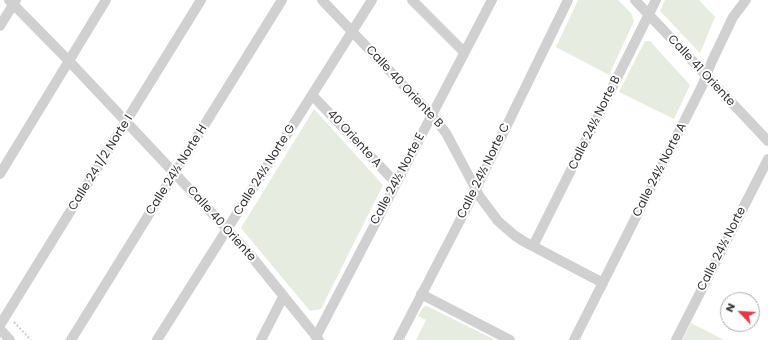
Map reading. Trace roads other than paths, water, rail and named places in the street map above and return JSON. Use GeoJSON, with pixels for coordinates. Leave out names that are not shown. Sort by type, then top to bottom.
{"type":"FeatureCollection","features":[{"type":"Feature","properties":{"kind":"street"},"geometry":{"type":"LineString","coordinates":[[0,174],[106,0]]}},
{"type":"Feature","properties":{"kind":"street","name":"Calle 24 1/2 Norte I"},"geometry":{"type":"LineString","coordinates":[[0,325],[201,0]]}},
{"type":"Feature","properties":{"kind":"street","name":"Calle 24½ Norte H"},"geometry":{"type":"LineString","coordinates":[[71,340],[282,0]]}},
{"type":"Feature","properties":{"kind":"street","name":"Calle 40 Oriente B"},"geometry":{"type":"LineString","coordinates":[[322,0],[432,115],[446,133],[484,205],[498,221],[514,235],[603,283]]}},
{"type":"Feature","properties":{"kind":"street","name":"Calle 24½ Norte G"},"geometry":{"type":"LineString","coordinates":[[157,340],[372,0]]}},
{"type":"Feature","properties":{"kind":"street"},"geometry":{"type":"LineString","coordinates":[[412,0],[464,52]]}},
{"type":"Feature","properties":{"kind":"street","name":"Calle 24½ Norte E"},"geometry":{"type":"LineString","coordinates":[[317,338],[492,0]]}},
{"type":"Feature","properties":{"kind":"street","name":"Calle 24½ Norte C"},"geometry":{"type":"LineString","coordinates":[[398,340],[475,189],[568,0]]}},
{"type":"Feature","properties":{"kind":"street","name":"Calle 41 Oriente"},"geometry":{"type":"LineString","coordinates":[[635,0],[768,141]]}},
{"type":"Feature","properties":{"kind":"street","name":"Calle 24½ Norte B"},"geometry":{"type":"LineString","coordinates":[[533,246],[656,0]]}},
{"type":"Feature","properties":{"kind":"street","name":"Calle 24½ Norte A"},"geometry":{"type":"LineString","coordinates":[[574,340],[706,76],[733,17],[746,0]]}},
{"type":"Feature","properties":{"kind":"street"},"geometry":{"type":"LineString","coordinates":[[0,26],[13,2]]}},
{"type":"Feature","properties":{"kind":"street","name":"Calle 40 Oriente"},"geometry":{"type":"LineString","coordinates":[[13,2],[227,229],[252,257],[317,338]]}},
{"type":"Feature","properties":{"kind":"street","name":"40 Oriente A"},"geometry":{"type":"LineString","coordinates":[[312,95],[396,183]]}},
{"type":"Feature","properties":{"kind":"street","name":"Calle 24½ Norte"},"geometry":{"type":"LineString","coordinates":[[676,340],[768,159]]}},
{"type":"Feature","properties":{"kind":"street"},"geometry":{"type":"LineString","coordinates":[[421,294],[510,340]]}},
{"type":"Feature","properties":{"kind":"street"},"geometry":{"type":"LineString","coordinates":[[261,340],[283,297]]}},
{"type":"Feature","properties":{"kind":"street"},"geometry":{"type":"LineString","coordinates":[[0,329],[10,340]]}}]}
